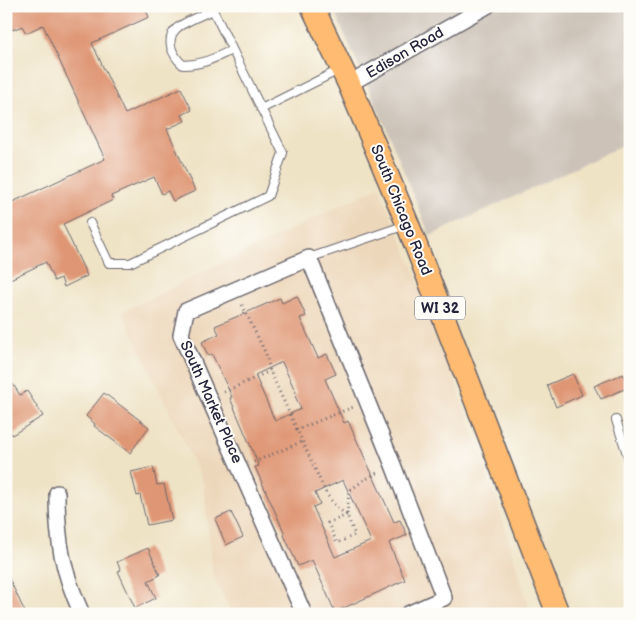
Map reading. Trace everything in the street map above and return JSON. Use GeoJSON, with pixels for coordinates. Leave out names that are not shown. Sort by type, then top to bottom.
{"type":"FeatureCollection","features":[{"type":"Feature","properties":{"kind":"main road","name":"South Chicago Road"},"geometry":{"type":"LineString","coordinates":[[312,6],[345,76],[408,225],[558,614]]}},
{"type":"Feature","properties":{"kind":"street","name":"Edison Road"},"geometry":{"type":"LineString","coordinates":[[345,76],[487,6]]}},
{"type":"Feature","properties":{"kind":"street","name":"South Market Place"},"geometry":{"type":"LineString","coordinates":[[304,614],[181,335],[186,311],[308,258]]}},
{"type":"Feature","properties":{"kind":"street"},"geometry":{"type":"LineString","coordinates":[[308,258],[393,465],[444,598],[408,614]]}},
{"type":"Feature","properties":{"kind":"street"},"geometry":{"type":"LineString","coordinates":[[57,493],[59,546],[65,571],[82,614]]}},
{"type":"Feature","properties":{"kind":"lane"},"geometry":{"type":"LineString","coordinates":[[90,223],[109,263],[130,263],[268,196],[283,153],[212,8],[177,28],[172,37],[170,48],[175,58],[183,65],[207,62],[232,50]]}},
{"type":"Feature","properties":{"kind":"lane"},"geometry":{"type":"LineString","coordinates":[[261,109],[345,76]]}},
{"type":"Feature","properties":{"kind":"lane","name":"South Market Place"},"geometry":{"type":"LineString","coordinates":[[308,258],[408,225]]}},
{"type":"Feature","properties":{"kind":"lane"},"geometry":{"type":"LineString","coordinates":[[616,420],[630,463]]}},
{"type":"Feature","properties":{"kind":"path"},"geometry":{"type":"LineString","coordinates":[[236,290],[266,354],[270,371],[296,430],[326,493],[336,507],[347,515],[356,534],[336,543],[328,523],[347,515]]}},
{"type":"Feature","properties":{"kind":"path"},"geometry":{"type":"LineString","coordinates":[[209,398],[270,371]]}},
{"type":"Feature","properties":{"kind":"path"},"geometry":{"type":"LineString","coordinates":[[296,430],[367,401]]}},
{"type":"Feature","properties":{"kind":"path"},"geometry":{"type":"LineString","coordinates":[[261,459],[302,442]]}},
{"type":"Feature","properties":{"kind":"path"},"geometry":{"type":"LineString","coordinates":[[347,515],[349,491],[364,480],[393,465]]}},
{"type":"Feature","properties":{"kind":"shaded area"},"geometry":{"type":"Polygon","coordinates":[[[332,6],[630,6],[630,142],[430,236],[383,120],[332,6]]]}},
{"type":"Feature","properties":{"kind":"shaded area"},"geometry":{"type":"Polygon","coordinates":[[[379,187],[438,332],[497,502],[528,605],[529,614],[232,614],[213,575],[203,482],[122,312],[379,187]]]}},
{"type":"Feature","properties":{"kind":"building"},"geometry":{"type":"Polygon","coordinates":[[[6,6],[144,6],[149,17],[92,43],[109,80],[125,114],[181,88],[192,110],[182,115],[185,121],[167,129],[195,191],[173,201],[168,191],[162,194],[154,177],[111,196],[113,200],[63,224],[87,276],[64,287],[61,278],[54,281],[46,262],[6,281],[6,205],[105,159],[43,25],[26,33],[22,26],[13,30],[6,17],[6,6]]]}},
{"type":"Feature","properties":{"kind":"building"},"geometry":{"type":"Polygon","coordinates":[[[297,296],[306,316],[300,318],[318,358],[327,354],[336,374],[325,379],[344,423],[348,421],[394,522],[400,520],[407,535],[389,543],[405,580],[335,612],[312,560],[298,566],[255,467],[259,466],[230,398],[232,397],[212,354],[208,356],[202,342],[219,334],[215,326],[280,298],[282,303],[297,296]],[[282,362],[255,375],[275,421],[301,409],[295,396],[297,395],[282,362]],[[343,480],[315,493],[320,504],[313,507],[335,557],[371,541],[343,480]]]}},
{"type":"Feature","properties":{"kind":"building"},"geometry":{"type":"Polygon","coordinates":[[[6,374],[20,395],[27,391],[43,416],[12,435],[6,426],[6,374]]]}},
{"type":"Feature","properties":{"kind":"building"},"geometry":{"type":"Polygon","coordinates":[[[573,374],[582,395],[556,407],[547,385],[573,374]]]}},
{"type":"Feature","properties":{"kind":"building"},"geometry":{"type":"Polygon","coordinates":[[[623,374],[629,387],[601,399],[594,386],[623,374]]]}},
{"type":"Feature","properties":{"kind":"building"},"geometry":{"type":"Polygon","coordinates":[[[104,393],[149,427],[130,453],[94,426],[95,424],[86,416],[104,393]]]}},
{"type":"Feature","properties":{"kind":"building"},"geometry":{"type":"Polygon","coordinates":[[[153,467],[157,485],[164,484],[172,520],[147,525],[140,495],[137,496],[131,472],[153,467]]]}},
{"type":"Feature","properties":{"kind":"building"},"geometry":{"type":"Polygon","coordinates":[[[231,512],[243,537],[226,545],[215,519],[231,512]]]}},
{"type":"Feature","properties":{"kind":"building"},"geometry":{"type":"Polygon","coordinates":[[[148,548],[160,575],[148,581],[156,598],[135,608],[118,571],[121,570],[117,562],[148,548]]]}},
{"type":"Feature","properties":{"kind":"building"},"geometry":{"type":"Polygon","coordinates":[[[6,572],[26,614],[6,614],[6,572]]]}}]}
